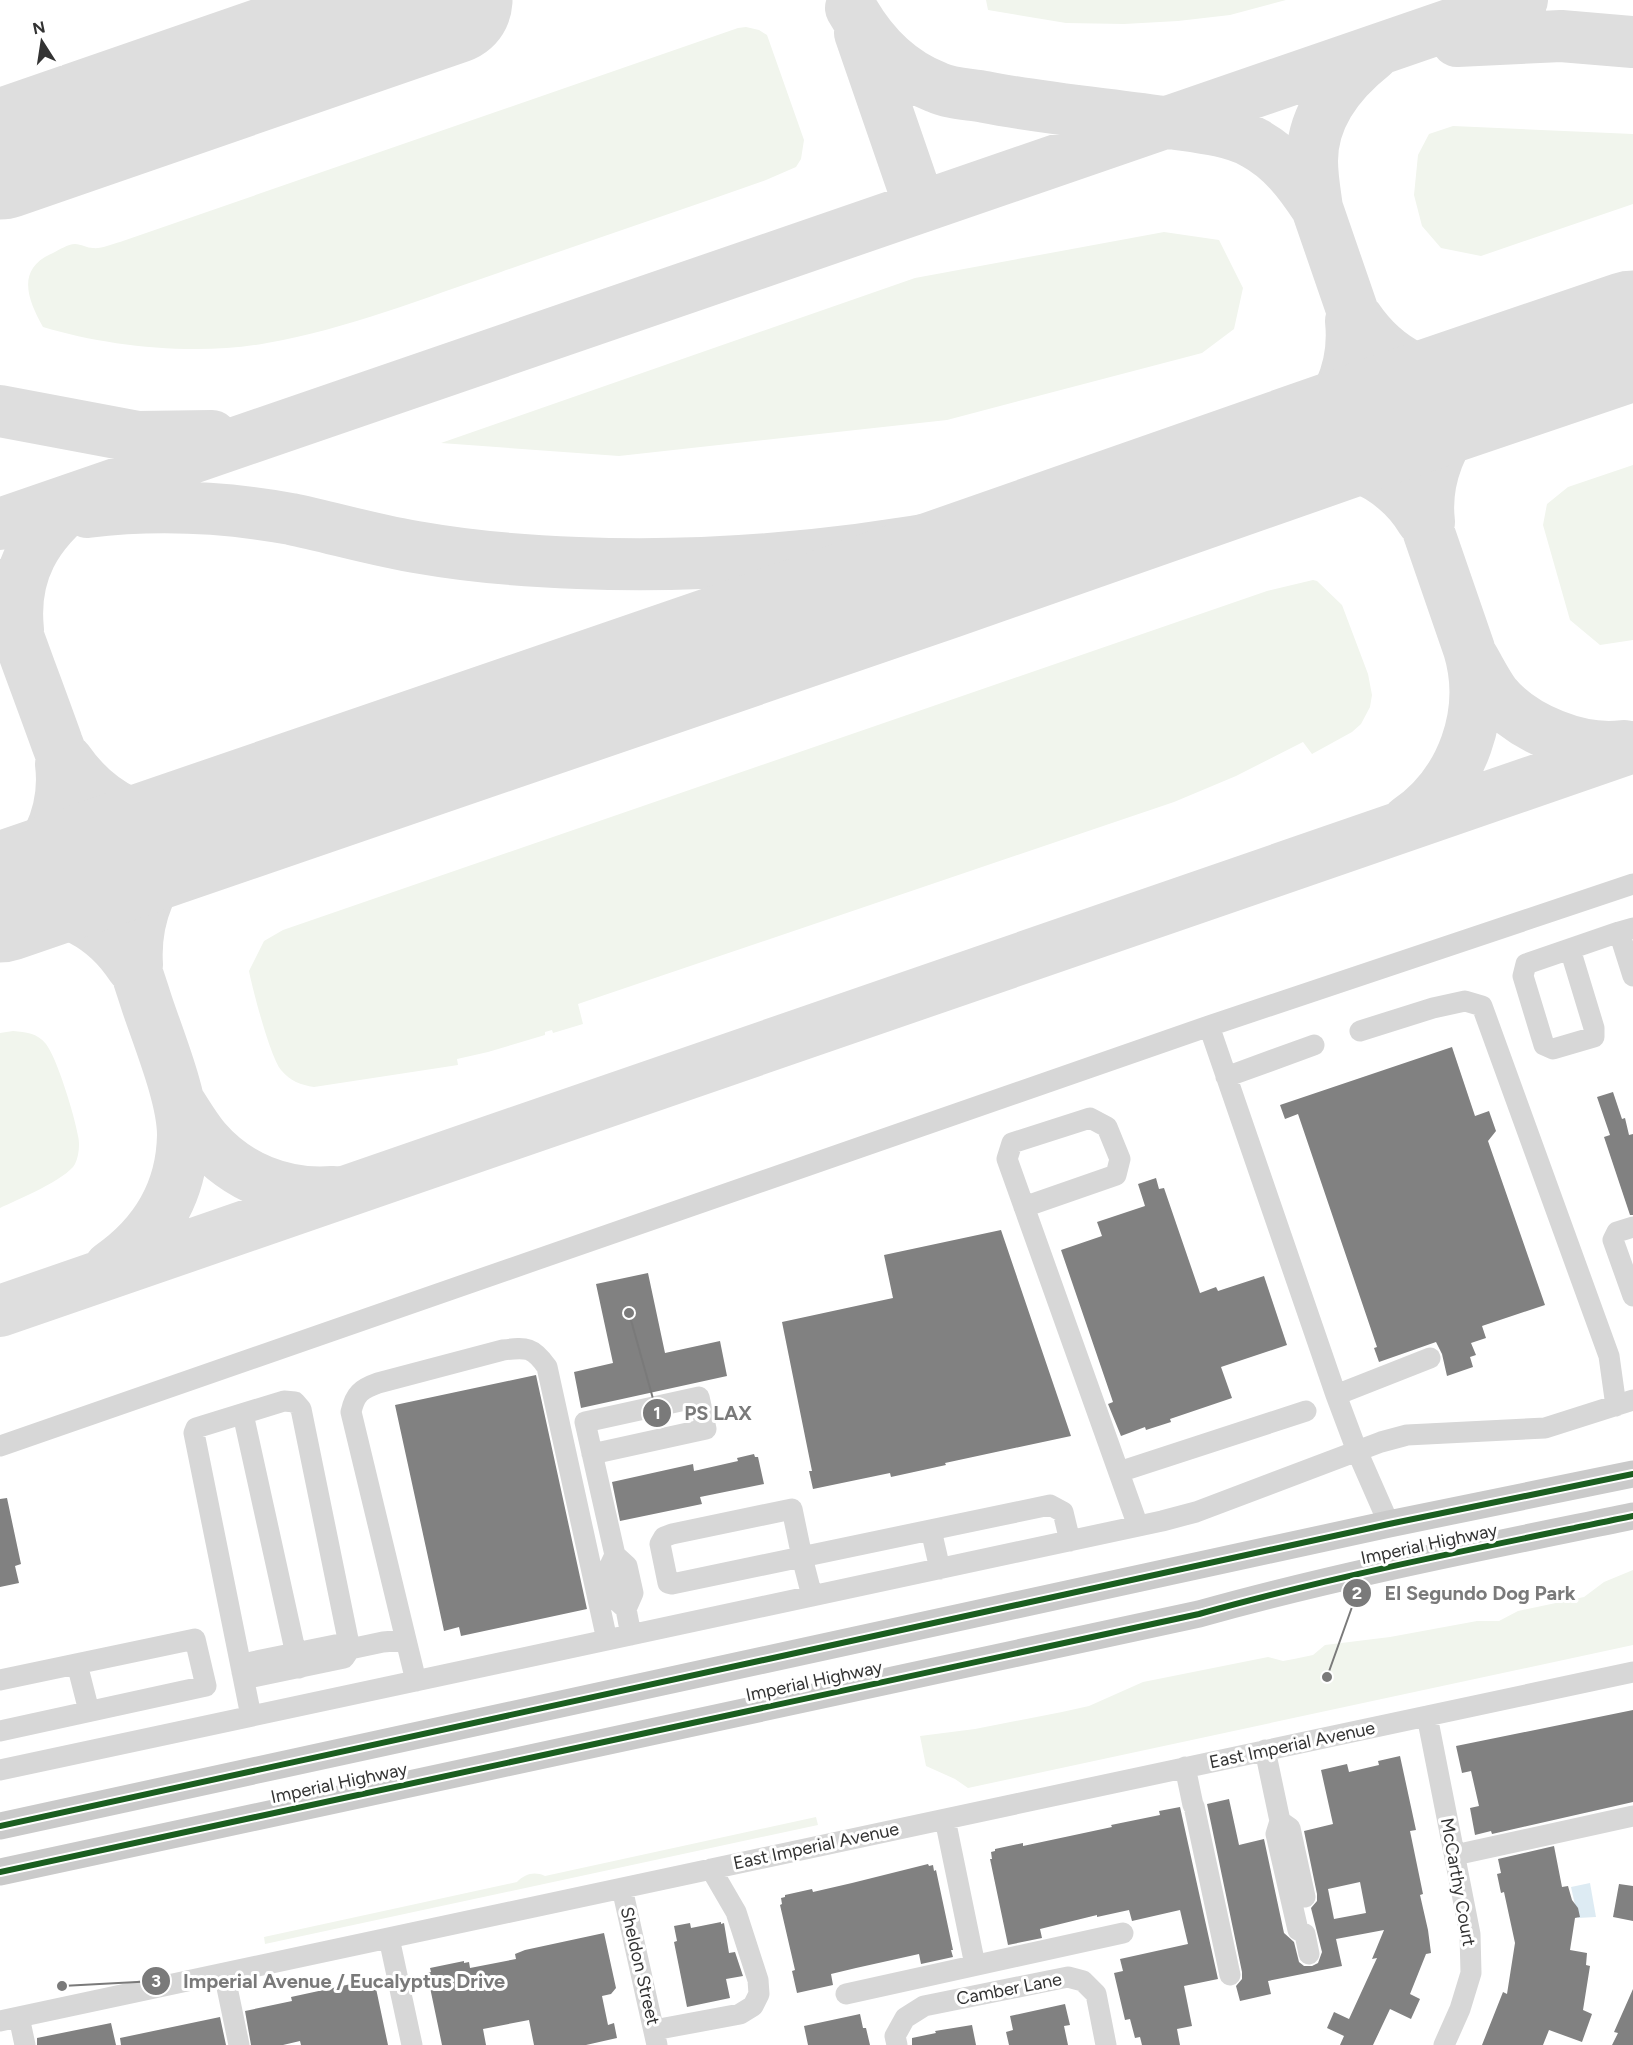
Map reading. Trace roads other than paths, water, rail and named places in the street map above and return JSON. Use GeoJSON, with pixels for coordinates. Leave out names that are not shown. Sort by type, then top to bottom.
{"type":"FeatureCollection","features":[{"type":"Feature","properties":{"kind":"main road","name":"Imperial Highway"},"geometry":{"type":"LineString","coordinates":[[0,1826],[1389,1524],[1633,1474]]}},
{"type":"Feature","properties":{"kind":"main road","name":"Imperial Highway"},"geometry":{"type":"LineString","coordinates":[[0,1872],[1187,1616],[1398,1565],[1633,1516]]}},
{"type":"Feature","properties":{"kind":"main road"},"geometry":{"type":"LineString","coordinates":[[1389,1524],[1398,1565]]}},
{"type":"Feature","properties":{"kind":"street"},"geometry":{"type":"LineString","coordinates":[[0,1446],[1209,1026],[1633,884]]}},
{"type":"Feature","properties":{"kind":"street"},"geometry":{"type":"LineString","coordinates":[[1570,949],[1594,1028],[1594,1037],[1553,1050],[1544,1045],[1523,976],[1526,964],[1570,949],[1626,930],[1633,976]]}},
{"type":"Feature","properties":{"kind":"street"},"geometry":{"type":"LineString","coordinates":[[0,1770],[1138,1526],[1196,1512],[1357,1451],[1407,1435],[1545,1428],[1625,1403],[1482,1006],[1465,1001],[1433,1008],[1360,1031]]}},
{"type":"Feature","properties":{"kind":"street"},"geometry":{"type":"LineString","coordinates":[[1209,1026],[1336,1395],[1357,1451],[1389,1524]]}},
{"type":"Feature","properties":{"kind":"street"},"geometry":{"type":"LineString","coordinates":[[1226,1077],[1314,1045]]}},
{"type":"Feature","properties":{"kind":"street"},"geometry":{"type":"LineString","coordinates":[[1024,1207],[1116,1174],[1120,1159],[1107,1127],[1090,1118],[1012,1143],[1007,1159],[1024,1207],[1119,1472],[1138,1526]]}},
{"type":"Feature","properties":{"kind":"street"},"geometry":{"type":"LineString","coordinates":[[1633,1227],[1617,1232],[1613,1240],[1633,1296]]}},
{"type":"Feature","properties":{"kind":"street"},"geometry":{"type":"LineString","coordinates":[[416,1681],[351,1412],[354,1398],[366,1388],[378,1383],[503,1350],[522,1347],[537,1353],[547,1367],[607,1640]]}},
{"type":"Feature","properties":{"kind":"street"},"geometry":{"type":"LineString","coordinates":[[1336,1395],[1431,1358]]}},
{"type":"Feature","properties":{"kind":"street"},"geometry":{"type":"LineString","coordinates":[[592,1454],[706,1429],[699,1397],[585,1422],[592,1454],[615,1555],[627,1566],[633,1593],[626,1609],[631,1635]]}},
{"type":"Feature","properties":{"kind":"street"},"geometry":{"type":"LineString","coordinates":[[242,1672],[253,1677],[298,1660],[344,1658],[350,1649],[302,1409],[295,1402],[284,1401],[196,1428],[194,1433],[242,1672],[251,1716]]}},
{"type":"Feature","properties":{"kind":"street"},"geometry":{"type":"LineString","coordinates":[[1119,1472],[1306,1411]]}},
{"type":"Feature","properties":{"kind":"street"},"geometry":{"type":"LineString","coordinates":[[243,1414],[298,1660]]}},
{"type":"Feature","properties":{"kind":"street"},"geometry":{"type":"LineString","coordinates":[[812,1596],[802,1557],[792,1509],[672,1534],[664,1537],[660,1544],[668,1582],[672,1584],[802,1557],[1050,1505],[1063,1512],[1070,1541]]}},
{"type":"Feature","properties":{"kind":"street"},"geometry":{"type":"LineString","coordinates":[[931,1530],[940,1569]]}},
{"type":"Feature","properties":{"kind":"street"},"geometry":{"type":"LineString","coordinates":[[0,1680],[195,1639],[206,1686],[0,1731]]}},
{"type":"Feature","properties":{"kind":"street"},"geometry":{"type":"LineString","coordinates":[[350,1649],[406,1640]]}},
{"type":"Feature","properties":{"kind":"street"},"geometry":{"type":"LineString","coordinates":[[77,1664],[89,1711]]}},
{"type":"Feature","properties":{"kind":"street","name":"East Imperial Avenue"},"geometry":{"type":"LineString","coordinates":[[10,2019],[1633,1672]]}},
{"type":"Feature","properties":{"kind":"street","name":"McCarthy Court"},"geometry":{"type":"LineString","coordinates":[[1426,1716],[1470,1934],[1470,1973],[1460,2008],[1444,2045]]}},
{"type":"Feature","properties":{"kind":"street"},"geometry":{"type":"LineString","coordinates":[[1265,1750],[1280,1821],[1276,1834],[1298,1930],[1307,1944]]}},
{"type":"Feature","properties":{"kind":"street"},"geometry":{"type":"LineString","coordinates":[[1185,1767],[1230,1975]]}},
{"type":"Feature","properties":{"kind":"street"},"geometry":{"type":"LineString","coordinates":[[1455,1855],[1633,1816]]}},
{"type":"Feature","properties":{"kind":"street"},"geometry":{"type":"LineString","coordinates":[[945,1819],[975,1965]]}},
{"type":"Feature","properties":{"kind":"street"},"geometry":{"type":"LineString","coordinates":[[656,2037],[740,2014],[753,2006],[759,1994],[758,1980],[736,1912],[711,1869]]}},
{"type":"Feature","properties":{"kind":"street","name":"Sheldon Street"},"geometry":{"type":"LineString","coordinates":[[622,1888],[656,2037]]}},
{"type":"Feature","properties":{"kind":"street"},"geometry":{"type":"LineString","coordinates":[[846,1994],[1123,1933]]}},
{"type":"Feature","properties":{"kind":"street"},"geometry":{"type":"LineString","coordinates":[[389,1938],[412,2045]]}},
{"type":"Feature","properties":{"kind":"street"},"geometry":{"type":"LineString","coordinates":[[224,1973],[239,2045]]}},
{"type":"Feature","properties":{"kind":"street","name":"Camber Lane"},"geometry":{"type":"LineString","coordinates":[[897,2045],[895,2036],[905,2018],[924,2006],[1068,1977],[1083,1981],[1095,1994],[1106,2045]]}},
{"type":"Feature","properties":{"kind":"street"},"geometry":{"type":"LineString","coordinates":[[10,2019],[25,2045]]}},
{"type":"Feature","properties":{"kind":"place","name":"PS LAX"},"geometry":{"type":"Point","coordinates":[629,1313]}},
{"type":"Feature","properties":{"kind":"place","name":"El Segundo Dog Park"},"geometry":{"type":"Point","coordinates":[1327,1677]}},
{"type":"Feature","properties":{"kind":"place","name":"Imperial Avenue / Eucalyptus Drive"},"geometry":{"type":"Point","coordinates":[62,1986]}}]}
